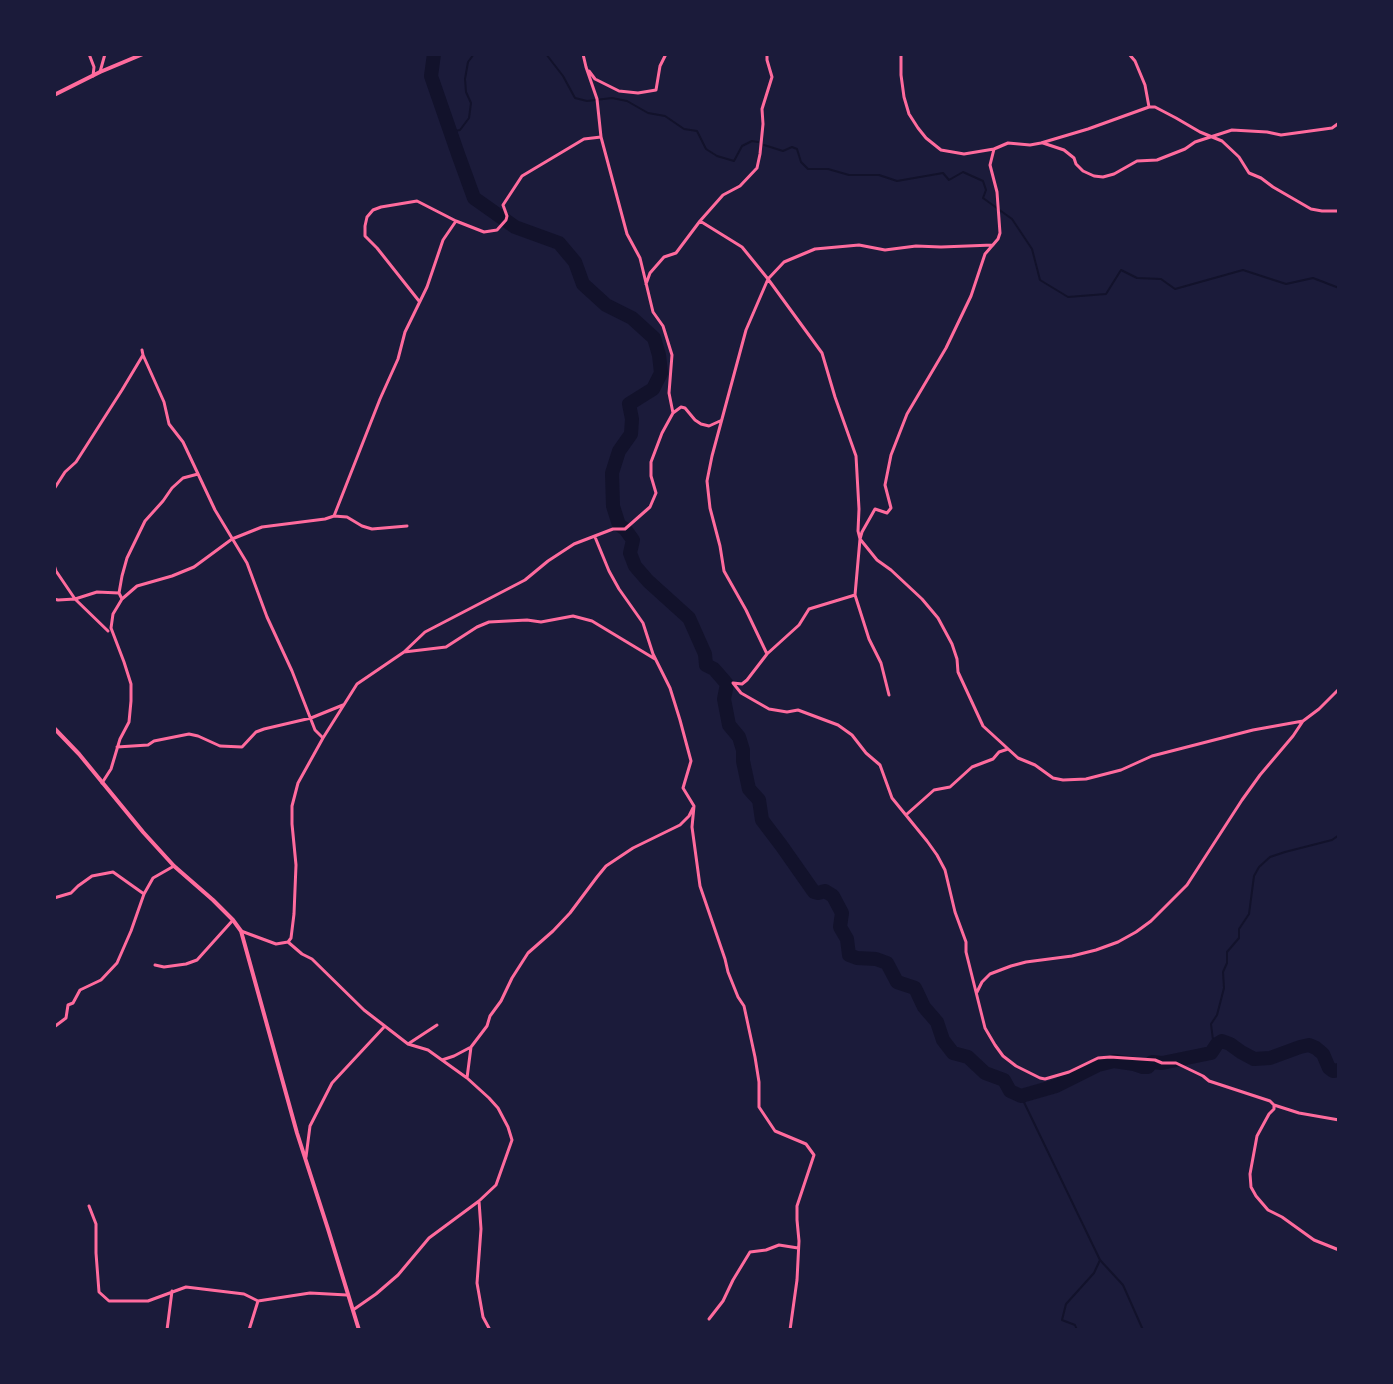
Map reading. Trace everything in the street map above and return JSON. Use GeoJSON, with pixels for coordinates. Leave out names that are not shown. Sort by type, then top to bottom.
{"type":"FeatureCollection","features":[{"type":"Feature","properties":{"kind":"street"},"geometry":{"type":"LineString","coordinates":[[89,54],[94,67],[93,76]]}},
{"type":"Feature","properties":{"kind":"street"},"geometry":{"type":"LineString","coordinates":[[100,72],[105,54]]}},
{"type":"Feature","properties":{"kind":"street"},"geometry":{"type":"LineString","coordinates":[[54,95],[143,54]]}},
{"type":"Feature","properties":{"kind":"street"},"geometry":{"type":"LineString","coordinates":[[584,54],[597,99],[601,137],[627,234],[640,258],[653,312],[663,326],[672,355],[669,393],[673,413]]}},
{"type":"Feature","properties":{"kind":"street"},"geometry":{"type":"LineString","coordinates":[[586,67],[595,79],[619,91],[638,93],[656,90],[660,66],[666,54]]}},
{"type":"Feature","properties":{"kind":"street"},"geometry":{"type":"LineString","coordinates":[[646,284],[650,273],[664,256],[676,253],[723,195],[740,186],[757,168],[763,124],[762,109],[772,77],[766,60],[767,54]]}},
{"type":"Feature","properties":{"kind":"street"},"geometry":{"type":"LineString","coordinates":[[901,54],[904,98],[909,114],[926,138],[941,150],[964,154],[994,149],[1008,143],[1030,145],[1041,143],[1149,107],[1159,108],[1200,132],[1222,141],[1239,157],[1249,172],[1273,187],[1311,208],[1322,211],[1339,211]]}},
{"type":"Feature","properties":{"kind":"street"},"geometry":{"type":"LineString","coordinates":[[1129,54],[1135,61],[1145,85],[1149,107]]}},
{"type":"Feature","properties":{"kind":"street"},"geometry":{"type":"LineString","coordinates":[[1041,143],[1064,150],[1074,158],[1083,171],[1103,177],[1114,174],[1137,161],[1157,160],[1185,149],[1195,142],[1232,130],[1281,135],[1332,128],[1339,123]]}},
{"type":"Feature","properties":{"kind":"street"},"geometry":{"type":"LineString","coordinates":[[419,301],[389,262],[365,236],[364,226],[373,210],[417,201],[456,222],[484,232],[497,230],[507,216],[503,205],[522,176],[584,139],[601,137]]}},
{"type":"Feature","properties":{"kind":"street"},"geometry":{"type":"LineString","coordinates":[[889,695],[881,663],[869,639],[855,595],[861,531],[876,509],[887,513],[891,508],[885,485],[891,455],[907,414],[946,348],[971,296],[985,254],[998,239],[1000,233],[997,192],[990,165],[994,149]]}},
{"type":"Feature","properties":{"kind":"street"},"geometry":{"type":"LineString","coordinates":[[334,516],[398,359],[405,332],[427,287],[443,240],[456,222]]}},
{"type":"Feature","properties":{"kind":"street"},"geometry":{"type":"LineString","coordinates":[[700,222],[742,247],[822,353],[856,456],[860,539],[877,560],[922,599],[938,618],[952,644],[958,672],[979,719],[983,726],[1018,758],[1035,765],[1053,778],[1086,779],[1121,770],[1162,754],[1253,730],[1303,721]]}},
{"type":"Feature","properties":{"kind":"street"},"geometry":{"type":"LineString","coordinates":[[767,654],[724,571],[710,508],[707,481],[746,330],[768,279],[784,262],[815,249],[859,245],[885,250],[916,246],[993,245]]}},
{"type":"Feature","properties":{"kind":"street"},"geometry":{"type":"LineString","coordinates":[[54,489],[65,472],[76,462],[143,353],[164,402],[169,424],[183,442],[215,510],[246,563],[315,730],[323,738]]}},
{"type":"Feature","properties":{"kind":"street"},"geometry":{"type":"LineString","coordinates":[[241,931],[276,944],[288,942],[291,938],[296,865],[292,824],[293,798],[302,775],[357,684],[404,652],[425,632],[525,580],[574,544],[613,529],[625,529],[650,507],[656,493],[651,476],[651,462],[662,433],[673,413],[681,407],[685,408],[701,424],[709,426],[721,421]]}},
{"type":"Feature","properties":{"kind":"street"},"geometry":{"type":"LineString","coordinates":[[122,599],[119,593],[122,576],[145,521],[183,478],[198,474]]}},
{"type":"Feature","properties":{"kind":"street"},"geometry":{"type":"LineString","coordinates":[[102,783],[111,769],[120,739],[129,722],[131,701],[131,684],[128,673],[111,628],[113,614],[122,599],[137,586],[194,567],[232,539],[262,527],[334,516],[347,517],[372,529],[407,526]]}},
{"type":"Feature","properties":{"kind":"street"},"geometry":{"type":"LineString","coordinates":[[595,537],[614,580],[643,623],[653,654],[670,688],[691,761],[683,788],[694,806],[692,827],[700,886],[728,972],[744,1006],[759,1082],[759,1107],[775,1131],[806,1144],[814,1155],[797,1206],[799,1241],[797,1280],[790,1330]]}},
{"type":"Feature","properties":{"kind":"street"},"geometry":{"type":"LineString","coordinates":[[54,565],[75,599],[108,631]]}},
{"type":"Feature","properties":{"kind":"street"},"geometry":{"type":"LineString","coordinates":[[54,599],[75,599],[97,592],[119,593]]}},
{"type":"Feature","properties":{"kind":"street"},"geometry":{"type":"LineString","coordinates":[[855,595],[809,609],[799,625],[767,654],[747,680],[742,684],[733,683],[741,693],[769,709],[798,710],[838,725],[852,735],[866,753],[880,765],[892,798],[907,814],[937,855],[945,870],[955,912],[966,942],[966,952],[985,1028],[1004,1056],[1016,1066],[1045,1079],[1098,1058],[1176,1063],[1209,1081],[1270,1101],[1274,1105],[1299,1113],[1339,1120]]}},
{"type":"Feature","properties":{"kind":"street"},"geometry":{"type":"LineString","coordinates":[[404,652],[446,647],[489,622],[527,620],[541,622],[573,616],[591,621],[657,659]]}},
{"type":"Feature","properties":{"kind":"street"},"geometry":{"type":"LineString","coordinates":[[976,994],[982,982],[990,974],[1026,962],[1072,956],[1096,950],[1136,933],[1151,921],[1187,885],[1242,800],[1303,721],[1339,689]]}},
{"type":"Feature","properties":{"kind":"street"},"geometry":{"type":"LineString","coordinates":[[117,747],[148,745],[154,741],[189,734],[220,746],[242,747],[256,732],[311,718],[343,705]]}},
{"type":"Feature","properties":{"kind":"street"},"geometry":{"type":"LineString","coordinates":[[54,728],[79,754],[174,866],[233,920],[241,931],[305,1161],[359,1330]]}},
{"type":"Feature","properties":{"kind":"street"},"geometry":{"type":"LineString","coordinates":[[907,814],[934,790],[950,787],[972,767],[993,759],[1008,749]]}},
{"type":"Feature","properties":{"kind":"street"},"geometry":{"type":"LineString","coordinates":[[442,1060],[471,1047],[487,1026],[490,1016],[528,953],[570,913],[606,866],[633,848],[680,825],[689,816],[694,806]]}},
{"type":"Feature","properties":{"kind":"street"},"geometry":{"type":"LineString","coordinates":[[54,1027],[66,1018],[68,1005],[73,1003],[80,990],[101,980],[117,963],[144,894],[153,878],[174,866]]}},
{"type":"Feature","properties":{"kind":"street"},"geometry":{"type":"LineString","coordinates":[[54,898],[71,893],[92,876],[113,872],[144,894]]}},
{"type":"Feature","properties":{"kind":"street"},"geometry":{"type":"LineString","coordinates":[[155,965],[164,968],[197,960],[233,920]]}},
{"type":"Feature","properties":{"kind":"street"},"geometry":{"type":"LineString","coordinates":[[288,942],[312,959],[364,1010],[408,1044],[428,1050],[467,1078],[498,1108],[512,1140],[496,1185],[479,1201],[429,1238],[398,1275],[353,1310]]}},
{"type":"Feature","properties":{"kind":"street"},"geometry":{"type":"LineString","coordinates":[[408,1044],[437,1024]]}},
{"type":"Feature","properties":{"kind":"street"},"geometry":{"type":"LineString","coordinates":[[305,1161],[310,1126],[332,1083],[385,1026]]}},
{"type":"Feature","properties":{"kind":"street"},"geometry":{"type":"LineString","coordinates":[[467,1078],[471,1047]]}},
{"type":"Feature","properties":{"kind":"street"},"geometry":{"type":"LineString","coordinates":[[1274,1105],[1274,1109],[1257,1136],[1250,1174],[1251,1187],[1269,1210],[1314,1240],[1339,1250]]}},
{"type":"Feature","properties":{"kind":"street"},"geometry":{"type":"LineString","coordinates":[[479,1201],[477,1283],[483,1317],[490,1330]]}},
{"type":"Feature","properties":{"kind":"street"},"geometry":{"type":"LineString","coordinates":[[89,1206],[96,1224],[99,1292],[109,1301],[148,1301],[186,1287],[244,1294],[258,1301],[310,1293],[347,1295]]}},
{"type":"Feature","properties":{"kind":"street"},"geometry":{"type":"LineString","coordinates":[[709,1319],[723,1301],[750,1252],[766,1250],[779,1245],[798,1248]]}},
{"type":"Feature","properties":{"kind":"street"},"geometry":{"type":"LineString","coordinates":[[166,1330],[172,1291]]}},
{"type":"Feature","properties":{"kind":"street"},"geometry":{"type":"LineString","coordinates":[[249,1330],[258,1301]]}},
{"type":"Feature","properties":{"kind":"waterway"},"geometry":{"type":"LineString","coordinates":[[434,54],[431,76],[474,198],[515,227],[559,243],[575,262],[583,284],[606,305],[632,318],[654,338],[661,373],[653,389],[629,404],[632,419],[631,434],[619,451],[612,473],[613,506],[619,525],[633,540],[630,553],[635,566],[689,618],[705,654],[706,665],[714,669],[727,684],[724,699],[729,725],[739,737],[749,789],[759,800],[762,820],[814,892],[825,891],[833,896],[842,913],[840,927],[847,939],[849,955],[887,963],[897,982],[915,988],[924,1007],[937,1022],[943,1040],[953,1053],[968,1057],[985,1073],[1004,1080],[1010,1091],[1021,1096],[1056,1086],[1098,1065],[1114,1061],[1148,1067],[1152,1062],[1162,1063],[1211,1053],[1222,1041],[1254,1059],[1270,1058],[1309,1045],[1323,1054],[1329,1068],[1333,1071],[1339,1070]]}},
{"type":"Feature","properties":{"kind":"waterway"},"geometry":{"type":"LineString","coordinates":[[450,132],[460,130],[469,118],[471,103],[466,92],[465,79],[468,62],[474,54]]}},
{"type":"Feature","properties":{"kind":"waterway"},"geometry":{"type":"LineString","coordinates":[[546,54],[563,76],[575,98],[587,101],[612,98],[627,101],[648,113],[665,116],[684,129],[697,131],[706,149],[717,156],[734,161],[742,146],[752,141],[758,142]]}},
{"type":"Feature","properties":{"kind":"waterway"},"geometry":{"type":"LineString","coordinates":[[764,145],[783,151],[792,147],[797,149],[801,162],[808,169],[828,169],[849,175],[879,175],[897,181],[943,173],[949,180],[963,172],[983,181],[986,190],[983,198],[1012,219],[1032,249],[1040,280],[1068,297],[1106,294],[1121,270],[1137,278],[1161,279],[1175,289],[1243,270],[1286,284],[1313,278],[1339,288]]}},
{"type":"Feature","properties":{"kind":"waterway"},"geometry":{"type":"LineString","coordinates":[[1214,1048],[1211,1024],[1217,1015],[1224,988],[1223,972],[1227,963],[1227,952],[1239,938],[1239,929],[1249,914],[1254,876],[1259,867],[1270,857],[1332,840],[1339,835]]}},
{"type":"Feature","properties":{"kind":"waterway"},"geometry":{"type":"LineString","coordinates":[[1021,1096],[1100,1260],[1123,1285],[1143,1330]]}},
{"type":"Feature","properties":{"kind":"waterway"},"geometry":{"type":"LineString","coordinates":[[1077,1330],[1075,1325],[1062,1320],[1066,1304],[1094,1273],[1100,1260]]}}]}
